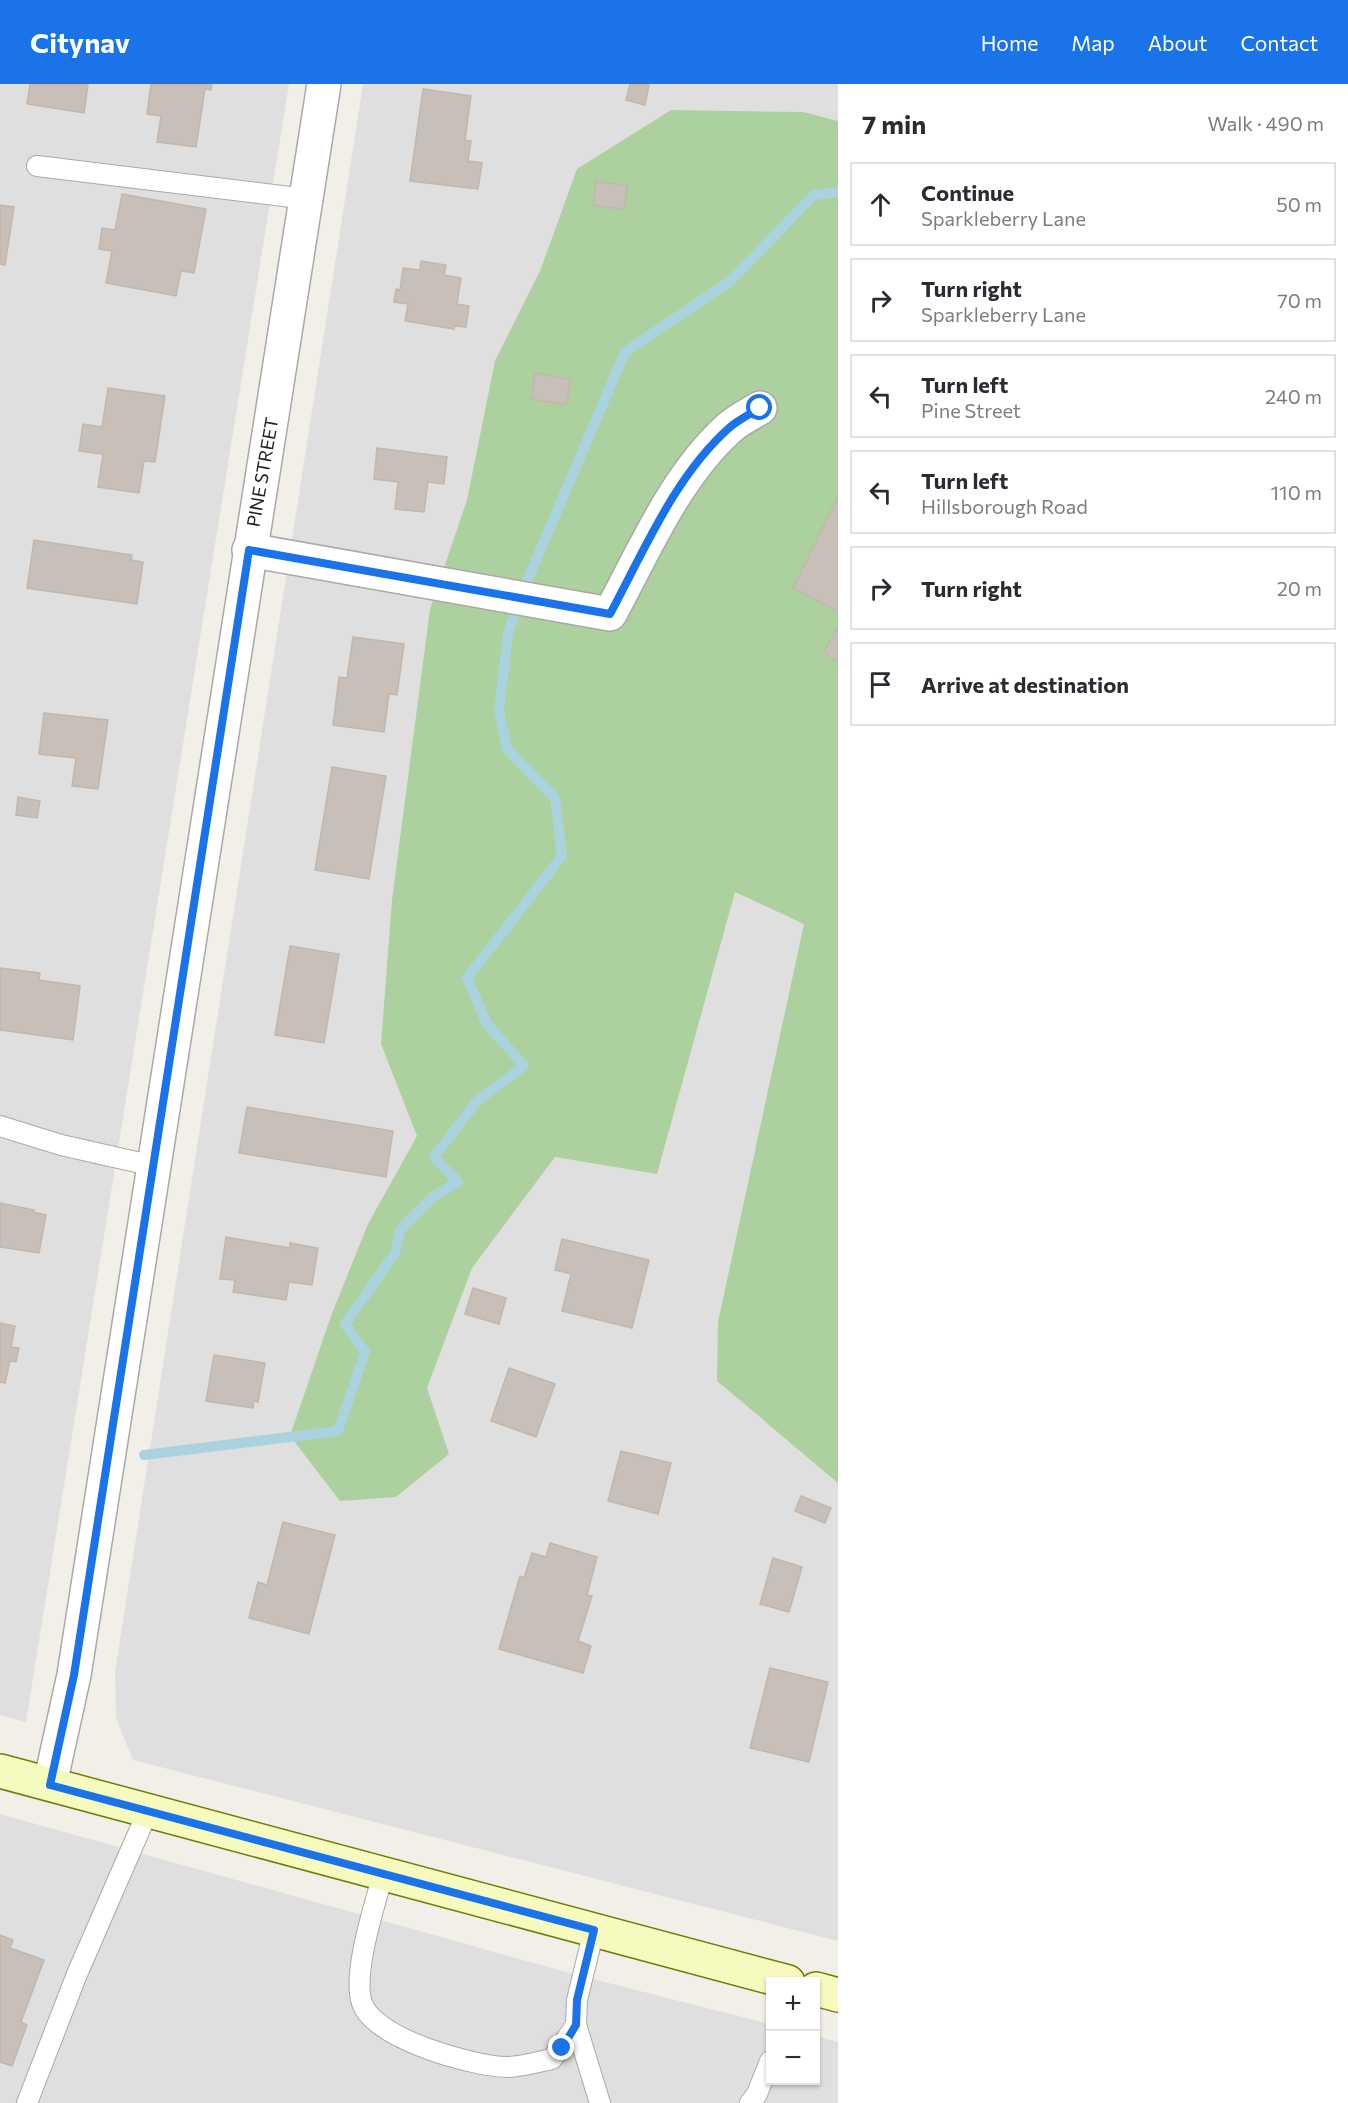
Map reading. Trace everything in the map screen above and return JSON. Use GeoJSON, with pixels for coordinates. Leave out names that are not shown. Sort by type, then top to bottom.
{"type":"FeatureCollection","features":[{"type":"Feature","properties":{"kind":"street","name":"PINE STREET"},"geometry":{"type":"LineString","coordinates":[[50,1785],[74,1675],[324,84]]}},
{"type":"Feature","properties":{"kind":"street"},"geometry":{"type":"LineString","coordinates":[[249,550],[610,614],[654,531],[698,461],[730,427],[760,408]]}},
{"type":"Feature","properties":{"kind":"street"},"geometry":{"type":"LineString","coordinates":[[0,1771],[769,1977]]}},
{"type":"Feature","properties":{"kind":"street"},"geometry":{"type":"LineString","coordinates":[[820,1990],[838,1995]]}},
{"type":"Feature","properties":{"kind":"lane"},"geometry":{"type":"LineString","coordinates":[[37,166],[307,199]]}},
{"type":"Feature","properties":{"kind":"lane"},"geometry":{"type":"LineString","coordinates":[[0,1126],[61,1145],[154,1166]]}},
{"type":"Feature","properties":{"kind":"lane"},"geometry":{"type":"LineString","coordinates":[[27,2103],[77,1974],[148,1811]]}},
{"type":"Feature","properties":{"kind":"lane"},"geometry":{"type":"LineString","coordinates":[[383,1874],[362,1956],[359,1989],[362,2004],[370,2018],[397,2037],[441,2053],[507,2067],[552,2059],[576,2025]]}},
{"type":"Feature","properties":{"kind":"lane"},"geometry":{"type":"LineString","coordinates":[[594,1930],[577,2000],[576,2025],[600,2103]]}},
{"type":"Feature","properties":{"kind":"lane"},"geometry":{"type":"LineString","coordinates":[[750,2103],[757,2094],[766,2073]]}},
{"type":"Feature","properties":{"kind":"shaded area"},"geometry":{"type":"Polygon","coordinates":[[[0,84],[289,84],[26,1722],[0,1715],[0,84]]]}},
{"type":"Feature","properties":{"kind":"shaded area"},"geometry":{"type":"Polygon","coordinates":[[[363,84],[838,84],[838,1941],[133,1760],[116,1718],[115,1672],[363,84]]]}},
{"type":"Feature","properties":{"kind":"shaded area"},"geometry":{"type":"Polygon","coordinates":[[[0,1814],[577,1975],[766,2023],[766,2085],[820,2085],[820,2037],[838,2042],[838,2103],[0,2103],[0,1814]]]}},
{"type":"Feature","properties":{"kind":"green space"},"geometry":{"type":"Polygon","coordinates":[[[671,110],[803,112],[838,121],[838,1483],[717,1381],[718,1322],[804,924],[735,892],[657,1174],[555,1157],[472,1268],[427,1388],[449,1454],[396,1497],[340,1501],[290,1436],[331,1316],[368,1224],[417,1136],[381,1044],[392,900],[430,609],[467,500],[495,361],[540,271],[577,169],[671,110]]]}},
{"type":"Feature","properties":{"kind":"building"},"geometry":{"type":"Polygon","coordinates":[[[30,84],[88,84],[84,113],[27,104],[30,84]]]}},
{"type":"Feature","properties":{"kind":"building"},"geometry":{"type":"Polygon","coordinates":[[[151,84],[212,84],[211,90],[205,89],[196,147],[157,142],[161,116],[147,114],[151,84]]]}},
{"type":"Feature","properties":{"kind":"building"},"geometry":{"type":"Polygon","coordinates":[[[630,84],[649,85],[645,105],[626,100],[630,84]]]}},
{"type":"Feature","properties":{"kind":"building"},"geometry":{"type":"Polygon","coordinates":[[[423,89],[471,96],[465,140],[471,141],[468,161],[482,163],[478,189],[410,181],[423,89]]]}},
{"type":"Feature","properties":{"kind":"building"},"geometry":{"type":"Polygon","coordinates":[[[596,181],[627,186],[625,210],[593,205],[596,181]]]}},
{"type":"Feature","properties":{"kind":"building"},"geometry":{"type":"Polygon","coordinates":[[[122,194],[206,209],[194,273],[181,271],[176,296],[106,283],[112,251],[99,249],[102,228],[115,230],[122,194]]]}},
{"type":"Feature","properties":{"kind":"building"},"geometry":{"type":"Polygon","coordinates":[[[0,205],[14,207],[5,265],[0,264],[0,205]]]}},
{"type":"Feature","properties":{"kind":"building"},"geometry":{"type":"Polygon","coordinates":[[[421,261],[446,265],[444,275],[461,278],[457,304],[469,306],[466,327],[454,326],[454,329],[405,321],[408,304],[394,302],[396,289],[400,290],[403,268],[420,270],[421,261]]]}},
{"type":"Feature","properties":{"kind":"building"},"geometry":{"type":"Polygon","coordinates":[[[535,373],[571,380],[566,405],[531,399],[535,373]]]}},
{"type":"Feature","properties":{"kind":"building"},"geometry":{"type":"Polygon","coordinates":[[[108,388],[165,396],[155,462],[144,461],[139,493],[98,487],[103,454],[79,451],[83,424],[102,427],[108,388]]]}},
{"type":"Feature","properties":{"kind":"building"},"geometry":{"type":"Polygon","coordinates":[[[377,448],[447,457],[444,484],[428,482],[424,512],[395,509],[398,482],[374,479],[377,448]]]}},
{"type":"Feature","properties":{"kind":"building"},"geometry":{"type":"Polygon","coordinates":[[[838,500],[838,612],[793,588],[838,500]]]}},
{"type":"Feature","properties":{"kind":"building"},"geometry":{"type":"Polygon","coordinates":[[[34,540],[132,555],[131,560],[143,562],[137,604],[27,588],[34,540]]]}},
{"type":"Feature","properties":{"kind":"building"},"geometry":{"type":"Polygon","coordinates":[[[838,627],[838,661],[823,653],[838,627]]]}},
{"type":"Feature","properties":{"kind":"building"},"geometry":{"type":"Polygon","coordinates":[[[353,637],[404,644],[397,695],[389,694],[384,732],[333,725],[339,677],[347,678],[353,637]]]}},
{"type":"Feature","properties":{"kind":"building"},"geometry":{"type":"Polygon","coordinates":[[[44,713],[108,720],[98,789],[72,786],[76,758],[39,754],[44,713]]]}},
{"type":"Feature","properties":{"kind":"building"},"geometry":{"type":"Polygon","coordinates":[[[332,767],[386,776],[369,879],[315,870],[332,767]]]}},
{"type":"Feature","properties":{"kind":"building"},"geometry":{"type":"Polygon","coordinates":[[[18,797],[40,801],[37,818],[16,815],[18,797]]]}},
{"type":"Feature","properties":{"kind":"building"},"geometry":{"type":"Polygon","coordinates":[[[290,946],[339,954],[324,1043],[275,1035],[290,946]]]}},
{"type":"Feature","properties":{"kind":"building"},"geometry":{"type":"Polygon","coordinates":[[[0,968],[40,973],[39,980],[80,986],[73,1040],[0,1030],[0,968]]]}},
{"type":"Feature","properties":{"kind":"building"},"geometry":{"type":"Polygon","coordinates":[[[247,1107],[393,1131],[386,1177],[239,1153],[247,1107]]]}},
{"type":"Feature","properties":{"kind":"building"},"geometry":{"type":"Polygon","coordinates":[[[0,1203],[34,1210],[33,1212],[46,1215],[39,1253],[0,1247],[0,1203]]]}},
{"type":"Feature","properties":{"kind":"building"},"geometry":{"type":"Polygon","coordinates":[[[226,1237],[290,1248],[290,1243],[318,1248],[312,1285],[289,1282],[286,1300],[233,1292],[235,1280],[220,1279],[226,1237]]]}},
{"type":"Feature","properties":{"kind":"building"},"geometry":{"type":"Polygon","coordinates":[[[562,1239],[649,1260],[632,1328],[562,1311],[571,1274],[555,1270],[562,1239]]]}},
{"type":"Feature","properties":{"kind":"building"},"geometry":{"type":"Polygon","coordinates":[[[473,1288],[506,1298],[499,1324],[465,1314],[473,1288]]]}},
{"type":"Feature","properties":{"kind":"building"},"geometry":{"type":"Polygon","coordinates":[[[0,1323],[15,1326],[11,1347],[19,1348],[16,1362],[10,1361],[5,1383],[0,1382],[0,1323]]]}},
{"type":"Feature","properties":{"kind":"building"},"geometry":{"type":"Polygon","coordinates":[[[214,1355],[265,1363],[258,1402],[254,1401],[253,1408],[206,1401],[214,1355]]]}},
{"type":"Feature","properties":{"kind":"building"},"geometry":{"type":"Polygon","coordinates":[[[509,1368],[555,1384],[536,1437],[491,1421],[509,1368]]]}},
{"type":"Feature","properties":{"kind":"building"},"geometry":{"type":"Polygon","coordinates":[[[621,1451],[671,1463],[658,1514],[608,1501],[621,1451]]]}},
{"type":"Feature","properties":{"kind":"building"},"geometry":{"type":"Polygon","coordinates":[[[801,1496],[831,1508],[825,1523],[795,1511],[801,1496]]]}},
{"type":"Feature","properties":{"kind":"building"},"geometry":{"type":"Polygon","coordinates":[[[283,1522],[335,1535],[309,1634],[249,1618],[258,1582],[267,1585],[283,1522]]]}},
{"type":"Feature","properties":{"kind":"building"},"geometry":{"type":"Polygon","coordinates":[[[550,1543],[597,1557],[587,1595],[592,1596],[578,1641],[591,1646],[583,1673],[499,1649],[520,1576],[524,1578],[532,1553],[546,1557],[550,1543]]]}},
{"type":"Feature","properties":{"kind":"building"},"geometry":{"type":"Polygon","coordinates":[[[773,1558],[802,1567],[789,1612],[760,1604],[773,1558]]]}},
{"type":"Feature","properties":{"kind":"building"},"geometry":{"type":"Polygon","coordinates":[[[770,1668],[828,1682],[809,1762],[750,1748],[770,1668]]]}},
{"type":"Feature","properties":{"kind":"building"},"geometry":{"type":"Polygon","coordinates":[[[0,1935],[13,1940],[10,1948],[44,1960],[21,2022],[27,2025],[12,2066],[0,2062],[0,1935]]]}},
{"type":"Feature","properties":{"kind":"waterway"},"geometry":{"type":"LineString","coordinates":[[528,579],[625,352],[729,282],[814,195],[838,192]]}},
{"type":"Feature","properties":{"kind":"waterway"},"geometry":{"type":"LineString","coordinates":[[144,1455],[338,1431],[365,1352],[345,1324],[395,1253],[401,1229],[434,1196],[458,1182],[434,1157],[477,1101],[524,1066],[487,1024],[467,978],[562,856],[555,798],[507,749],[499,710],[508,634],[513,619]]}},
{"type":"Feature","properties":{"kind":"route"},"geometry":{"type":"LineString","coordinates":[[562,2048],[576,2025],[577,2000],[594,1930],[50,1785],[74,1675],[249,550],[610,614],[654,531],[698,461],[730,427],[760,408]]}}]}
